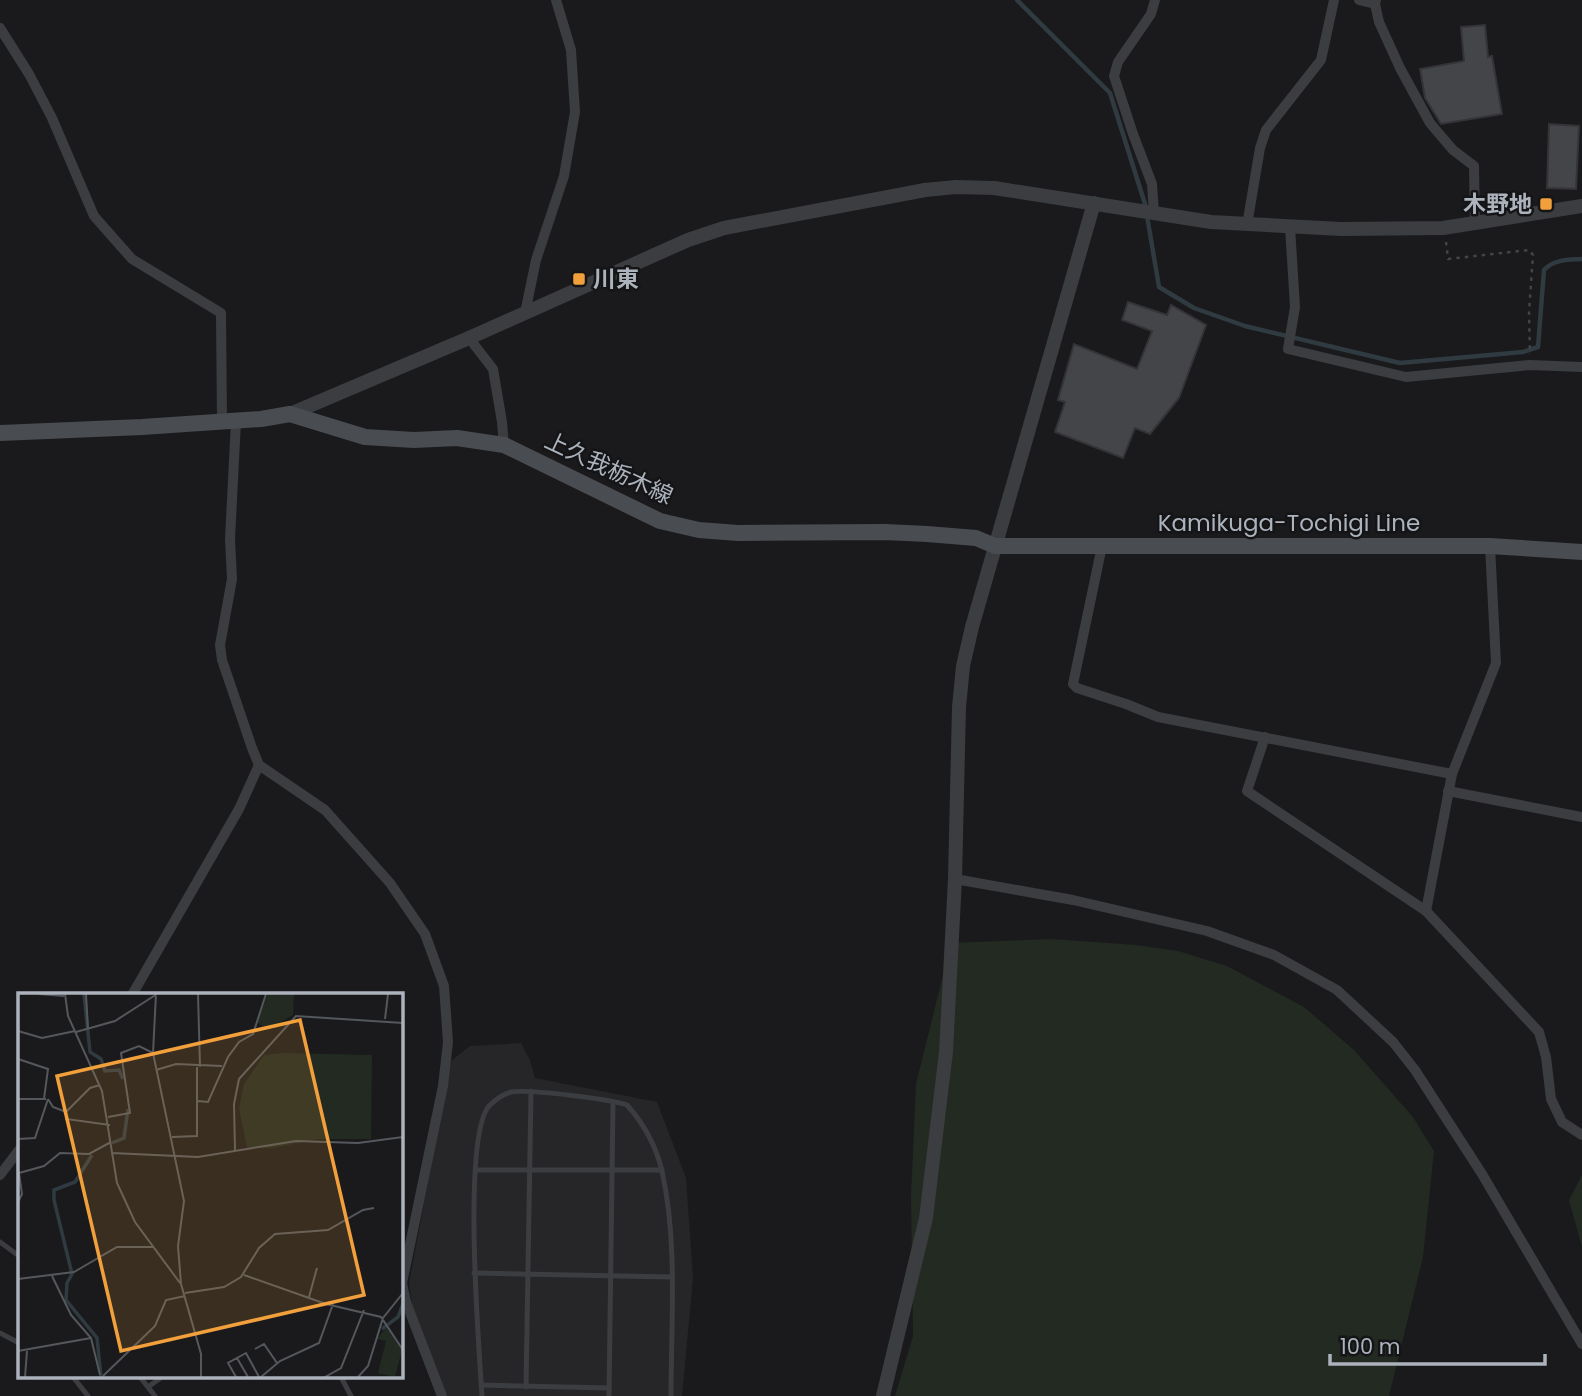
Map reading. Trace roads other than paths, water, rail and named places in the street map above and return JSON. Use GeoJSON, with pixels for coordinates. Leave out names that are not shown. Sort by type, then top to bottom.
{"type":"FeatureCollection","features":[{"type":"Feature","properties":{"kind":"main road"},"geometry":{"type":"LineString","coordinates":[[0,433],[229,421],[290,414]]}},
{"type":"Feature","properties":{"kind":"main road","name":"上久我栃木線"},"geometry":{"type":"LineString","coordinates":[[290,414],[365,437],[457,438],[504,445],[660,521],[699,530],[738,533],[927,534],[976,538],[995,546]]}},
{"type":"Feature","properties":{"kind":"main road","name":"Kamikuga-Tochigi Line"},"geometry":{"type":"LineString","coordinates":[[995,546],[1490,546],[1582,552]]}},
{"type":"Feature","properties":{"kind":"street"},"geometry":{"type":"LineString","coordinates":[[525,313],[536,260],[564,176],[575,112],[572,50],[556,0]]}},
{"type":"Feature","properties":{"kind":"street"},"geometry":{"type":"LineString","coordinates":[[1154,214],[1152,184],[1114,76],[1118,62],[1151,14],[1155,0]]}},
{"type":"Feature","properties":{"kind":"street"},"geometry":{"type":"LineString","coordinates":[[1247,225],[1260,148],[1266,130],[1321,61],[1334,0]]}},
{"type":"Feature","properties":{"kind":"street"},"geometry":{"type":"LineString","coordinates":[[1359,0],[1375,2],[1379,22],[1430,123],[1453,150],[1474,166],[1475,224]]}},
{"type":"Feature","properties":{"kind":"street"},"geometry":{"type":"LineString","coordinates":[[0,28],[52,118],[94,216],[132,259],[221,313],[229,421],[232,579],[220,645],[227,678],[259,765],[325,810],[390,883],[425,934],[444,986],[448,1042],[443,1086],[402,1283],[406,1302],[442,1396]]}},
{"type":"Feature","properties":{"kind":"street"},"geometry":{"type":"LineString","coordinates":[[290,414],[688,240],[724,228],[879,198],[956,187],[1005,189],[1154,214],[1247,225],[1290,227],[1443,228],[1582,206]]}},
{"type":"Feature","properties":{"kind":"street"},"geometry":{"type":"LineString","coordinates":[[883,1396],[926,1218],[946,1052],[955,879],[959,707],[963,666],[1094,203]]}},
{"type":"Feature","properties":{"kind":"street"},"geometry":{"type":"LineString","coordinates":[[1290,227],[1295,307],[1288,349],[1406,377],[1530,365],[1582,367]]}},
{"type":"Feature","properties":{"kind":"street"},"geometry":{"type":"LineString","coordinates":[[469,338],[493,369],[504,445]]}},
{"type":"Feature","properties":{"kind":"street"},"geometry":{"type":"LineString","coordinates":[[1102,546],[1073,684],[1077,688],[1158,717],[1452,775]]}},
{"type":"Feature","properties":{"kind":"street"},"geometry":{"type":"LineString","coordinates":[[1426,911],[1452,775],[1496,663],[1490,546]]}},
{"type":"Feature","properties":{"kind":"street"},"geometry":{"type":"LineString","coordinates":[[1265,737],[1247,792],[1426,911],[1539,1032],[1546,1057],[1551,1099],[1562,1122],[1582,1135]]}},
{"type":"Feature","properties":{"kind":"street"},"geometry":{"type":"LineString","coordinates":[[133,993],[228,830],[259,765]]}},
{"type":"Feature","properties":{"kind":"street"},"geometry":{"type":"LineString","coordinates":[[1448,791],[1582,817]]}},
{"type":"Feature","properties":{"kind":"street"},"geometry":{"type":"LineString","coordinates":[[955,879],[1073,900],[1207,931],[1273,955],[1337,990],[1393,1042],[1415,1070],[1482,1174],[1582,1345]]}},
{"type":"Feature","properties":{"kind":"street"},"geometry":{"type":"LineString","coordinates":[[0,1175],[18,1151]]}},
{"type":"Feature","properties":{"kind":"lane"},"geometry":{"type":"LineString","coordinates":[[526,1387],[531,1091]]}},
{"type":"Feature","properties":{"kind":"lane"},"geometry":{"type":"LineString","coordinates":[[482,1396],[474,1273],[476,1170],[483,1117],[489,1107],[510,1092],[531,1091],[627,1105],[641,1121],[662,1170],[669,1219],[672,1277],[671,1396]]}},
{"type":"Feature","properties":{"kind":"lane"},"geometry":{"type":"LineString","coordinates":[[609,1396],[613,1102]]}},
{"type":"Feature","properties":{"kind":"lane"},"geometry":{"type":"LineString","coordinates":[[476,1170],[662,1170]]}},
{"type":"Feature","properties":{"kind":"lane"},"geometry":{"type":"LineString","coordinates":[[0,1242],[18,1255]]}},
{"type":"Feature","properties":{"kind":"lane"},"geometry":{"type":"LineString","coordinates":[[474,1273],[672,1277]]}},
{"type":"Feature","properties":{"kind":"lane"},"geometry":{"type":"LineString","coordinates":[[0,1333],[18,1342]]}},
{"type":"Feature","properties":{"kind":"lane"},"geometry":{"type":"LineString","coordinates":[[74,1378],[88,1396]]}},
{"type":"Feature","properties":{"kind":"lane"},"geometry":{"type":"LineString","coordinates":[[141,1378],[155,1396]]}},
{"type":"Feature","properties":{"kind":"lane"},"geometry":{"type":"LineString","coordinates":[[148,1387],[161,1378]]}},
{"type":"Feature","properties":{"kind":"lane"},"geometry":{"type":"LineString","coordinates":[[342,1378],[351,1396]]}},
{"type":"Feature","properties":{"kind":"lane"},"geometry":{"type":"LineString","coordinates":[[481,1385],[609,1388]]}},
{"type":"Feature","properties":{"kind":"waterway"},"geometry":{"type":"LineString","coordinates":[[1017,0],[1110,93],[1145,204],[1159,287],[1194,308],[1245,326],[1400,363],[1523,352],[1538,347],[1544,270],[1557,262],[1582,259]]}},
{"type":"Feature","properties":{"kind":"place","name":"木野地"},"geometry":{"type":"Point","coordinates":[1546,204]}},
{"type":"Feature","properties":{"kind":"place","name":"川東"},"geometry":{"type":"Point","coordinates":[579,279]}}]}
